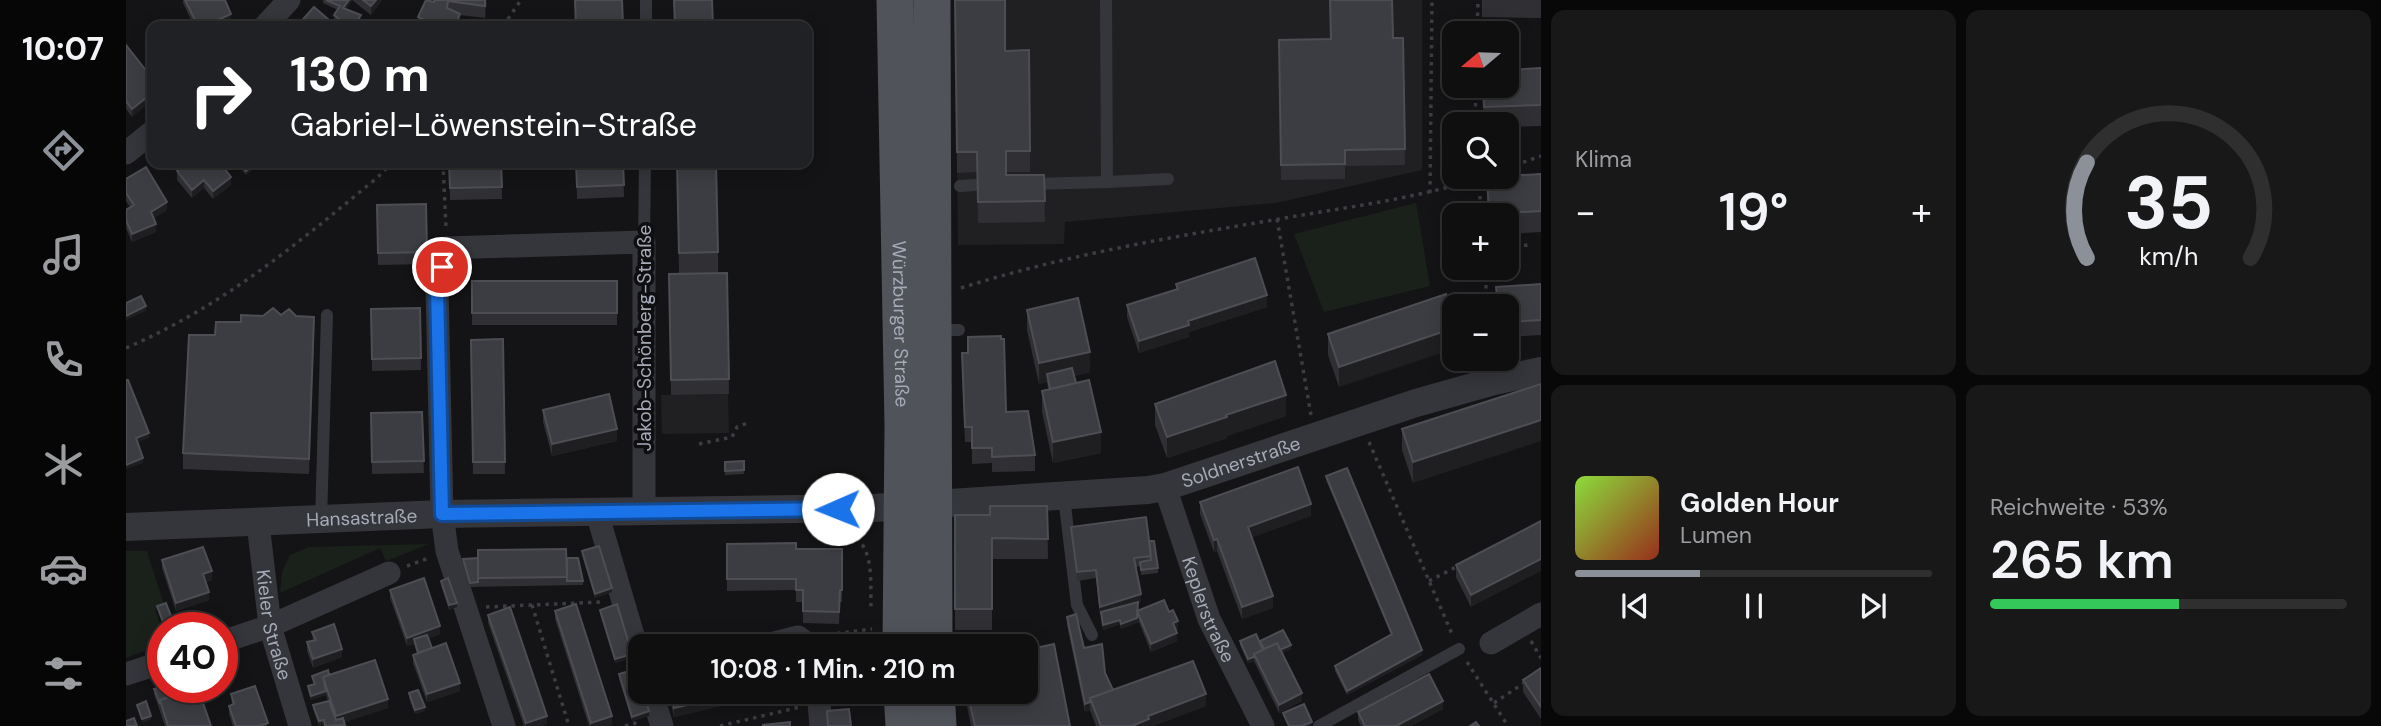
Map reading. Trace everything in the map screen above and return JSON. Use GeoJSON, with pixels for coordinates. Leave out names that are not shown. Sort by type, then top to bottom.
{"type":"FeatureCollection","features":[{"type":"Feature","properties":{"kind":"main road","name":"Würzburger Straße"},"geometry":{"type":"LineString","coordinates":[[895,0],[902,372],[933,634]]}},
{"type":"Feature","properties":{"kind":"main road","name":"Würzburger Straße"},"geometry":{"type":"LineString","coordinates":[[884,634],[918,505],[942,319],[932,0]]}},
{"type":"Feature","properties":{"kind":"main road"},"geometry":{"type":"LineString","coordinates":[[903,704],[904,726]]}},
{"type":"Feature","properties":{"kind":"main road"},"geometry":{"type":"LineString","coordinates":[[937,704],[938,726]]}},
{"type":"Feature","properties":{"kind":"street"},"geometry":{"type":"LineString","coordinates":[[270,21],[289,0]]}},
{"type":"Feature","properties":{"kind":"street"},"geometry":{"type":"LineString","coordinates":[[126,152],[147,136]]}},
{"type":"Feature","properties":{"kind":"street"},"geometry":{"type":"LineString","coordinates":[[504,726],[447,551],[442,514],[437,286],[446,248],[644,242]]}},
{"type":"Feature","properties":{"kind":"street","name":"Jakob-Schönberg-Straße"},"geometry":{"type":"LineString","coordinates":[[644,242],[644,512]]}},
{"type":"Feature","properties":{"kind":"street","name":"Soldnerstraße"},"geometry":{"type":"LineString","coordinates":[[918,505],[1064,497],[1165,487],[1360,421],[1494,381],[1541,371]]}},
{"type":"Feature","properties":{"kind":"street","name":"Keplerstraße"},"geometry":{"type":"LineString","coordinates":[[1165,487],[1209,619],[1263,726]]}},
{"type":"Feature","properties":{"kind":"street","name":"Hansastraße"},"geometry":{"type":"LineString","coordinates":[[126,527],[442,514],[918,505]]}},
{"type":"Feature","properties":{"kind":"street"},"geometry":{"type":"LineString","coordinates":[[597,513],[633,634]]}},
{"type":"Feature","properties":{"kind":"street","name":"Kieler Straße"},"geometry":{"type":"LineString","coordinates":[[258,523],[270,626],[300,726]]}},
{"type":"Feature","properties":{"kind":"street"},"geometry":{"type":"LineString","coordinates":[[238,637],[270,626],[389,573]]}},
{"type":"Feature","properties":{"kind":"street"},"geometry":{"type":"LineString","coordinates":[[1491,643],[1541,614]]}},
{"type":"Feature","properties":{"kind":"street"},"geometry":{"type":"LineString","coordinates":[[126,674],[147,667]]}},
{"type":"Feature","properties":{"kind":"street"},"geometry":{"type":"LineString","coordinates":[[655,704],[662,726]]}},
{"type":"Feature","properties":{"kind":"street"},"geometry":{"type":"LineString","coordinates":[[819,704],[821,726]]}},
{"type":"Feature","properties":{"kind":"lane"},"geometry":{"type":"LineString","coordinates":[[646,0],[646,21]]}},
{"type":"Feature","properties":{"kind":"lane"},"geometry":{"type":"LineString","coordinates":[[1106,0],[1107,182]]}},
{"type":"Feature","properties":{"kind":"lane","name":"Jakob-Schönberg-Straße"},"geometry":{"type":"LineString","coordinates":[[644,242],[645,168]]}},
{"type":"Feature","properties":{"kind":"lane"},"geometry":{"type":"LineString","coordinates":[[1021,184],[1168,179]]}},
{"type":"Feature","properties":{"kind":"lane"},"geometry":{"type":"LineString","coordinates":[[960,186],[974,185]]}},
{"type":"Feature","properties":{"kind":"lane"},"geometry":{"type":"LineString","coordinates":[[321,520],[327,315]]}},
{"type":"Feature","properties":{"kind":"lane"},"geometry":{"type":"LineString","coordinates":[[1064,497],[1077,605],[1092,635]]}},
{"type":"Feature","properties":{"kind":"lane"},"geometry":{"type":"LineString","coordinates":[[1319,726],[1459,649]]}},
{"type":"Feature","properties":{"kind":"path"},"geometry":{"type":"LineString","coordinates":[[506,21],[521,0]]}},
{"type":"Feature","properties":{"kind":"path"},"geometry":{"type":"LineString","coordinates":[[1430,193],[1432,0]]}},
{"type":"Feature","properties":{"kind":"path"},"geometry":{"type":"LineString","coordinates":[[1477,21],[1478,0]]}},
{"type":"Feature","properties":{"kind":"path"},"geometry":{"type":"LineString","coordinates":[[1519,164],[1541,156]]}},
{"type":"Feature","properties":{"kind":"path"},"geometry":{"type":"LineString","coordinates":[[126,348],[156,335],[226,296],[285,254],[387,168]]}},
{"type":"Feature","properties":{"kind":"path"},"geometry":{"type":"LineString","coordinates":[[443,168],[446,248]]}},
{"type":"Feature","properties":{"kind":"path"},"geometry":{"type":"LineString","coordinates":[[942,319],[1013,272],[1122,246],[1442,189]]}},
{"type":"Feature","properties":{"kind":"path"},"geometry":{"type":"LineString","coordinates":[[1276,219],[1315,438]]}},
{"type":"Feature","properties":{"kind":"path"},"geometry":{"type":"LineString","coordinates":[[1519,246],[1531,245]]}},
{"type":"Feature","properties":{"kind":"path"},"geometry":{"type":"LineString","coordinates":[[1360,421],[1459,649],[1508,726]]}},
{"type":"Feature","properties":{"kind":"path"},"geometry":{"type":"LineString","coordinates":[[699,444],[732,437],[737,427],[750,422]]}},
{"type":"Feature","properties":{"kind":"path"},"geometry":{"type":"LineString","coordinates":[[853,531],[865,549],[882,634]]}},
{"type":"Feature","properties":{"kind":"path"},"geometry":{"type":"LineString","coordinates":[[389,573],[447,551]]}},
{"type":"Feature","properties":{"kind":"path"},"geometry":{"type":"LineString","coordinates":[[1429,581],[1463,564]]}},
{"type":"Feature","properties":{"kind":"path"},"geometry":{"type":"LineString","coordinates":[[466,608],[624,601]]}},
{"type":"Feature","properties":{"kind":"path"},"geometry":{"type":"LineString","coordinates":[[532,605],[569,726]]}},
{"type":"Feature","properties":{"kind":"path"},"geometry":{"type":"LineString","coordinates":[[1493,703],[1531,677]]}},
{"type":"Feature","properties":{"kind":"path"},"geometry":{"type":"LineString","coordinates":[[720,726],[797,704]]}},
{"type":"Feature","properties":{"kind":"path"},"geometry":{"type":"LineString","coordinates":[[748,720],[748,726]]}},
{"type":"Feature","properties":{"kind":"shaded area"},"geometry":{"type":"Polygon","coordinates":[[[955,0],[1422,0],[1422,170],[1276,203],[1065,222],[1064,244],[958,245],[955,0]]]}},
{"type":"Feature","properties":{"kind":"shaded area"},"geometry":{"type":"Polygon","coordinates":[[[1416,203],[1430,286],[1324,312],[1294,234],[1416,203]]]}},
{"type":"Feature","properties":{"kind":"shaded area"},"geometry":{"type":"Polygon","coordinates":[[[728,394],[729,433],[662,434],[661,395],[728,394]]]}},
{"type":"Feature","properties":{"kind":"shaded area"},"geometry":{"type":"Polygon","coordinates":[[[429,544],[386,561],[380,548],[280,593],[282,572],[290,555],[309,547],[429,544]]]}},
{"type":"Feature","properties":{"kind":"shaded area"},"geometry":{"type":"Polygon","coordinates":[[[126,551],[147,551],[164,605],[155,609],[156,612],[147,612],[147,650],[126,658],[126,551]]]}},
{"type":"Feature","properties":{"kind":"building"},"geometry":{"type":"Polygon","coordinates":[[[185,0],[225,0],[231,14],[216,21],[196,21],[185,0]]]}},
{"type":"Feature","properties":{"kind":"building"},"geometry":{"type":"Polygon","coordinates":[[[326,0],[349,0],[343,8],[361,15],[357,21],[342,21],[334,15],[340,6],[326,0]]]}},
{"type":"Feature","properties":{"kind":"building"},"geometry":{"type":"Polygon","coordinates":[[[363,0],[376,0],[371,6],[363,0]]]}},
{"type":"Feature","properties":{"kind":"building"},"geometry":{"type":"Polygon","coordinates":[[[426,0],[485,0],[485,6],[448,1],[447,8],[460,14],[457,21],[426,21],[418,17],[426,0]]]}},
{"type":"Feature","properties":{"kind":"building"},"geometry":{"type":"Polygon","coordinates":[[[575,0],[622,0],[623,21],[576,21],[575,0]]]}},
{"type":"Feature","properties":{"kind":"building"},"geometry":{"type":"Polygon","coordinates":[[[674,0],[712,0],[713,21],[675,21],[674,0]]]}},
{"type":"Feature","properties":{"kind":"building"},"geometry":{"type":"Polygon","coordinates":[[[955,0],[1005,0],[1005,51],[1029,50],[1030,151],[1006,151],[1006,175],[1044,175],[1045,201],[978,202],[977,152],[957,152],[955,0]]]}},
{"type":"Feature","properties":{"kind":"building"},"geometry":{"type":"Polygon","coordinates":[[[1330,0],[1392,0],[1393,38],[1403,38],[1405,149],[1345,150],[1345,164],[1281,165],[1279,40],[1331,39],[1330,0]]]}},
{"type":"Feature","properties":{"kind":"building"},"geometry":{"type":"Polygon","coordinates":[[[314,7],[330,21],[301,21],[314,7]]]}},
{"type":"Feature","properties":{"kind":"building"},"geometry":{"type":"Polygon","coordinates":[[[126,45],[147,72],[147,97],[132,109],[126,101],[126,45]]]}},
{"type":"Feature","properties":{"kind":"building"},"geometry":{"type":"Polygon","coordinates":[[[1541,68],[1541,105],[1484,107],[1484,98],[1519,98],[1519,69],[1541,68]]]}},
{"type":"Feature","properties":{"kind":"building"},"geometry":{"type":"Polygon","coordinates":[[[146,167],[167,202],[151,212],[156,224],[132,234],[126,220],[126,210],[134,205],[126,193],[126,179],[146,167]]]}},
{"type":"Feature","properties":{"kind":"building"},"geometry":{"type":"Polygon","coordinates":[[[181,168],[224,168],[231,177],[213,191],[204,180],[192,190],[177,171],[181,168]]]}},
{"type":"Feature","properties":{"kind":"building"},"geometry":{"type":"Polygon","coordinates":[[[449,168],[501,168],[502,187],[450,188],[449,168]]]}},
{"type":"Feature","properties":{"kind":"building"},"geometry":{"type":"Polygon","coordinates":[[[576,168],[623,168],[624,185],[577,187],[576,168]]]}},
{"type":"Feature","properties":{"kind":"building"},"geometry":{"type":"Polygon","coordinates":[[[677,168],[716,168],[718,252],[679,253],[677,168]]]}},
{"type":"Feature","properties":{"kind":"building"},"geometry":{"type":"Polygon","coordinates":[[[1541,174],[1541,211],[1519,212],[1519,203],[1488,203],[1488,189],[1519,189],[1519,175],[1541,174]]]}},
{"type":"Feature","properties":{"kind":"building"},"geometry":{"type":"Polygon","coordinates":[[[426,204],[427,252],[378,253],[377,205],[426,204]]]}},
{"type":"Feature","properties":{"kind":"building"},"geometry":{"type":"Polygon","coordinates":[[[1255,258],[1267,295],[1188,321],[1189,325],[1139,341],[1127,305],[1178,289],[1176,284],[1255,258]]]}},
{"type":"Feature","properties":{"kind":"building"},"geometry":{"type":"Polygon","coordinates":[[[727,273],[729,379],[671,380],[669,274],[727,273]]]}},
{"type":"Feature","properties":{"kind":"building"},"geometry":{"type":"Polygon","coordinates":[[[472,281],[617,281],[617,313],[472,313],[472,281]]]}},
{"type":"Feature","properties":{"kind":"building"},"geometry":{"type":"Polygon","coordinates":[[[1541,284],[1541,320],[1519,321],[1519,294],[1497,294],[1496,287],[1541,284]]]}},
{"type":"Feature","properties":{"kind":"building"},"geometry":{"type":"Polygon","coordinates":[[[1442,295],[1442,332],[1339,367],[1328,334],[1442,295]]]}},
{"type":"Feature","properties":{"kind":"building"},"geometry":{"type":"Polygon","coordinates":[[[141,296],[146,306],[126,316],[126,303],[141,296]]]}},
{"type":"Feature","properties":{"kind":"building"},"geometry":{"type":"Polygon","coordinates":[[[1078,298],[1090,352],[1039,363],[1027,310],[1078,298]]]}},
{"type":"Feature","properties":{"kind":"building"},"geometry":{"type":"Polygon","coordinates":[[[273,308],[281,315],[289,309],[296,316],[314,317],[309,459],[183,453],[189,335],[215,335],[216,322],[241,322],[241,315],[263,316],[273,308]]]}},
{"type":"Feature","properties":{"kind":"building"},"geometry":{"type":"Polygon","coordinates":[[[420,308],[421,358],[372,359],[371,309],[420,308]]]}},
{"type":"Feature","properties":{"kind":"building"},"geometry":{"type":"Polygon","coordinates":[[[1001,336],[1001,339],[1004,339],[1006,412],[1028,411],[1035,455],[992,457],[992,448],[972,448],[972,427],[965,427],[962,353],[968,353],[968,337],[1001,336]]]}},
{"type":"Feature","properties":{"kind":"building"},"geometry":{"type":"Polygon","coordinates":[[[503,339],[505,462],[473,462],[471,340],[503,339]]]}},
{"type":"Feature","properties":{"kind":"building"},"geometry":{"type":"Polygon","coordinates":[[[1275,361],[1286,395],[1167,437],[1155,404],[1275,361]]]}},
{"type":"Feature","properties":{"kind":"building"},"geometry":{"type":"Polygon","coordinates":[[[1072,368],[1076,383],[1050,389],[1047,374],[1072,368]]]}},
{"type":"Feature","properties":{"kind":"building"},"geometry":{"type":"Polygon","coordinates":[[[126,380],[149,433],[136,438],[143,458],[126,465],[126,380]]]}},
{"type":"Feature","properties":{"kind":"building"},"geometry":{"type":"Polygon","coordinates":[[[1089,380],[1101,432],[1053,442],[1042,391],[1089,380]]]}},
{"type":"Feature","properties":{"kind":"building"},"geometry":{"type":"Polygon","coordinates":[[[1541,384],[1541,420],[1413,462],[1402,429],[1541,384]]]}},
{"type":"Feature","properties":{"kind":"building"},"geometry":{"type":"Polygon","coordinates":[[[609,394],[617,429],[552,444],[543,410],[609,394]]]}},
{"type":"Feature","properties":{"kind":"building"},"geometry":{"type":"Polygon","coordinates":[[[422,412],[424,461],[372,462],[371,413],[422,412]]]}},
{"type":"Feature","properties":{"kind":"building"},"geometry":{"type":"Polygon","coordinates":[[[744,461],[744,470],[725,471],[725,462],[744,461]]]}},
{"type":"Feature","properties":{"kind":"building"},"geometry":{"type":"Polygon","coordinates":[[[1298,467],[1311,504],[1248,527],[1273,596],[1242,607],[1200,502],[1298,467]]]}},
{"type":"Feature","properties":{"kind":"building"},"geometry":{"type":"Polygon","coordinates":[[[1347,468],[1422,650],[1347,691],[1335,666],[1392,634],[1326,476],[1347,468]]]}},
{"type":"Feature","properties":{"kind":"building"},"geometry":{"type":"Polygon","coordinates":[[[990,506],[1047,506],[1048,539],[992,538],[992,609],[955,609],[955,515],[990,515],[990,506]]]}},
{"type":"Feature","properties":{"kind":"building"},"geometry":{"type":"Polygon","coordinates":[[[1146,517],[1151,556],[1134,558],[1141,594],[1100,607],[1096,570],[1077,572],[1071,527],[1146,517]]]}},
{"type":"Feature","properties":{"kind":"building"},"geometry":{"type":"Polygon","coordinates":[[[1541,521],[1541,559],[1471,595],[1456,565],[1541,521]]]}},
{"type":"Feature","properties":{"kind":"building"},"geometry":{"type":"Polygon","coordinates":[[[1149,541],[1154,541],[1158,568],[1141,570],[1140,562],[1151,560],[1149,541]]]}},
{"type":"Feature","properties":{"kind":"building"},"geometry":{"type":"Polygon","coordinates":[[[796,543],[796,549],[842,549],[839,612],[803,611],[803,590],[796,590],[796,579],[727,579],[727,544],[796,543]]]}},
{"type":"Feature","properties":{"kind":"building"},"geometry":{"type":"Polygon","coordinates":[[[599,546],[612,588],[595,594],[582,551],[599,546]]]}},
{"type":"Feature","properties":{"kind":"building"},"geometry":{"type":"Polygon","coordinates":[[[203,547],[212,571],[203,574],[209,592],[176,603],[162,560],[203,547]]]}},
{"type":"Feature","properties":{"kind":"building"},"geometry":{"type":"Polygon","coordinates":[[[566,549],[567,577],[478,578],[478,550],[566,549]]]}},
{"type":"Feature","properties":{"kind":"building"},"geometry":{"type":"Polygon","coordinates":[[[478,558],[478,582],[470,583],[463,559],[478,558]]]}},
{"type":"Feature","properties":{"kind":"building"},"geometry":{"type":"Polygon","coordinates":[[[567,558],[578,558],[583,581],[567,581],[567,558]]]}},
{"type":"Feature","properties":{"kind":"building"},"geometry":{"type":"Polygon","coordinates":[[[424,578],[440,626],[407,638],[390,590],[424,578]]]}},
{"type":"Feature","properties":{"kind":"building"},"geometry":{"type":"Polygon","coordinates":[[[448,578],[457,603],[449,605],[441,581],[448,578]]]}},
{"type":"Feature","properties":{"kind":"building"},"geometry":{"type":"Polygon","coordinates":[[[1164,600],[1169,612],[1173,610],[1178,621],[1173,623],[1177,633],[1151,644],[1137,611],[1164,600]]]}},
{"type":"Feature","properties":{"kind":"building"},"geometry":{"type":"Polygon","coordinates":[[[1138,602],[1137,618],[1121,624],[1120,620],[1103,625],[1101,612],[1138,602]]]}},
{"type":"Feature","properties":{"kind":"building"},"geometry":{"type":"Polygon","coordinates":[[[166,603],[169,612],[159,612],[157,606],[166,603]]]}},
{"type":"Feature","properties":{"kind":"building"},"geometry":{"type":"Polygon","coordinates":[[[576,604],[612,716],[591,723],[555,611],[576,604]]]}},
{"type":"Feature","properties":{"kind":"building"},"geometry":{"type":"Polygon","coordinates":[[[617,604],[628,641],[628,655],[615,659],[600,610],[617,604]]]}},
{"type":"Feature","properties":{"kind":"building"},"geometry":{"type":"Polygon","coordinates":[[[510,607],[547,716],[526,723],[488,615],[510,607]]]}},
{"type":"Feature","properties":{"kind":"building"},"geometry":{"type":"Polygon","coordinates":[[[1076,614],[1084,648],[1102,644],[1105,673],[1113,690],[1090,698],[1090,702],[1085,704],[1067,617],[1076,614]]]}},
{"type":"Feature","properties":{"kind":"building"},"geometry":{"type":"Polygon","coordinates":[[[334,624],[342,649],[313,659],[307,642],[316,640],[312,632],[334,624]]]}},
{"type":"Feature","properties":{"kind":"building"},"geometry":{"type":"Polygon","coordinates":[[[1283,630],[1291,645],[1280,650],[1277,643],[1264,649],[1260,641],[1283,630]]]}},
{"type":"Feature","properties":{"kind":"building"},"geometry":{"type":"Polygon","coordinates":[[[1256,634],[1263,650],[1248,659],[1240,641],[1256,634]]]}},
{"type":"Feature","properties":{"kind":"building"},"geometry":{"type":"Polygon","coordinates":[[[427,635],[432,648],[418,653],[414,639],[427,635]]]}},
{"type":"Feature","properties":{"kind":"building"},"geometry":{"type":"Polygon","coordinates":[[[446,643],[460,683],[427,694],[413,655],[446,643]]]}},
{"type":"Feature","properties":{"kind":"building"},"geometry":{"type":"Polygon","coordinates":[[[1277,643],[1302,693],[1279,705],[1254,654],[1277,643]]]}},
{"type":"Feature","properties":{"kind":"building"},"geometry":{"type":"Polygon","coordinates":[[[1054,644],[1070,726],[975,726],[970,704],[1038,704],[1038,647],[1054,644]]]}},
{"type":"Feature","properties":{"kind":"building"},"geometry":{"type":"Polygon","coordinates":[[[375,660],[388,699],[336,716],[323,677],[375,660]]]}},
{"type":"Feature","properties":{"kind":"building"},"geometry":{"type":"Polygon","coordinates":[[[1193,661],[1206,694],[1148,716],[1149,719],[1132,726],[1101,726],[1090,698],[1193,661]]]}},
{"type":"Feature","properties":{"kind":"building"},"geometry":{"type":"Polygon","coordinates":[[[1541,668],[1541,707],[1523,680],[1541,668]]]}},
{"type":"Feature","properties":{"kind":"building"},"geometry":{"type":"Polygon","coordinates":[[[328,670],[329,675],[323,677],[326,691],[311,696],[308,686],[315,684],[312,676],[328,670]]]}},
{"type":"Feature","properties":{"kind":"building"},"geometry":{"type":"Polygon","coordinates":[[[628,672],[628,704],[619,674],[628,672]]]}},
{"type":"Feature","properties":{"kind":"building"},"geometry":{"type":"Polygon","coordinates":[[[1429,674],[1443,701],[1396,726],[1365,726],[1358,712],[1429,674]]]}},
{"type":"Feature","properties":{"kind":"building"},"geometry":{"type":"Polygon","coordinates":[[[255,686],[268,723],[236,726],[229,706],[238,703],[238,692],[255,686]]]}},
{"type":"Feature","properties":{"kind":"building"},"geometry":{"type":"Polygon","coordinates":[[[418,690],[425,707],[415,710],[409,693],[418,690]]]}},
{"type":"Feature","properties":{"kind":"building"},"geometry":{"type":"Polygon","coordinates":[[[146,701],[151,716],[142,719],[137,705],[146,701]]]}},
{"type":"Feature","properties":{"kind":"building"},"geometry":{"type":"Polygon","coordinates":[[[329,701],[336,720],[343,718],[345,725],[325,726],[324,720],[319,721],[313,705],[329,701]]]}},
{"type":"Feature","properties":{"kind":"building"},"geometry":{"type":"Polygon","coordinates":[[[161,703],[203,703],[211,726],[168,726],[161,703]]]}},
{"type":"Feature","properties":{"kind":"building"},"geometry":{"type":"Polygon","coordinates":[[[628,704],[647,704],[649,711],[632,717],[628,704]]]}},
{"type":"Feature","properties":{"kind":"building"},"geometry":{"type":"Polygon","coordinates":[[[673,704],[691,704],[674,708],[673,704]]]}},
{"type":"Feature","properties":{"kind":"building"},"geometry":{"type":"Polygon","coordinates":[[[1304,704],[1312,722],[1302,726],[1289,726],[1283,713],[1304,704]]]}},
{"type":"Feature","properties":{"kind":"building"},"geometry":{"type":"Polygon","coordinates":[[[849,709],[851,726],[828,726],[827,711],[849,709]]]}},
{"type":"Feature","properties":{"kind":"building"},"geometry":{"type":"Polygon","coordinates":[[[134,718],[137,726],[126,726],[126,721],[134,718]]]}},
{"type":"Feature","properties":{"kind":"building"},"geometry":{"type":"Polygon","coordinates":[[[790,722],[790,726],[763,726],[763,725],[790,722]]]}},
{"type":"Feature","properties":{"kind":"route"},"geometry":{"type":"LineString","coordinates":[[442,267],[437,286],[442,514],[838,509]]}}]}
